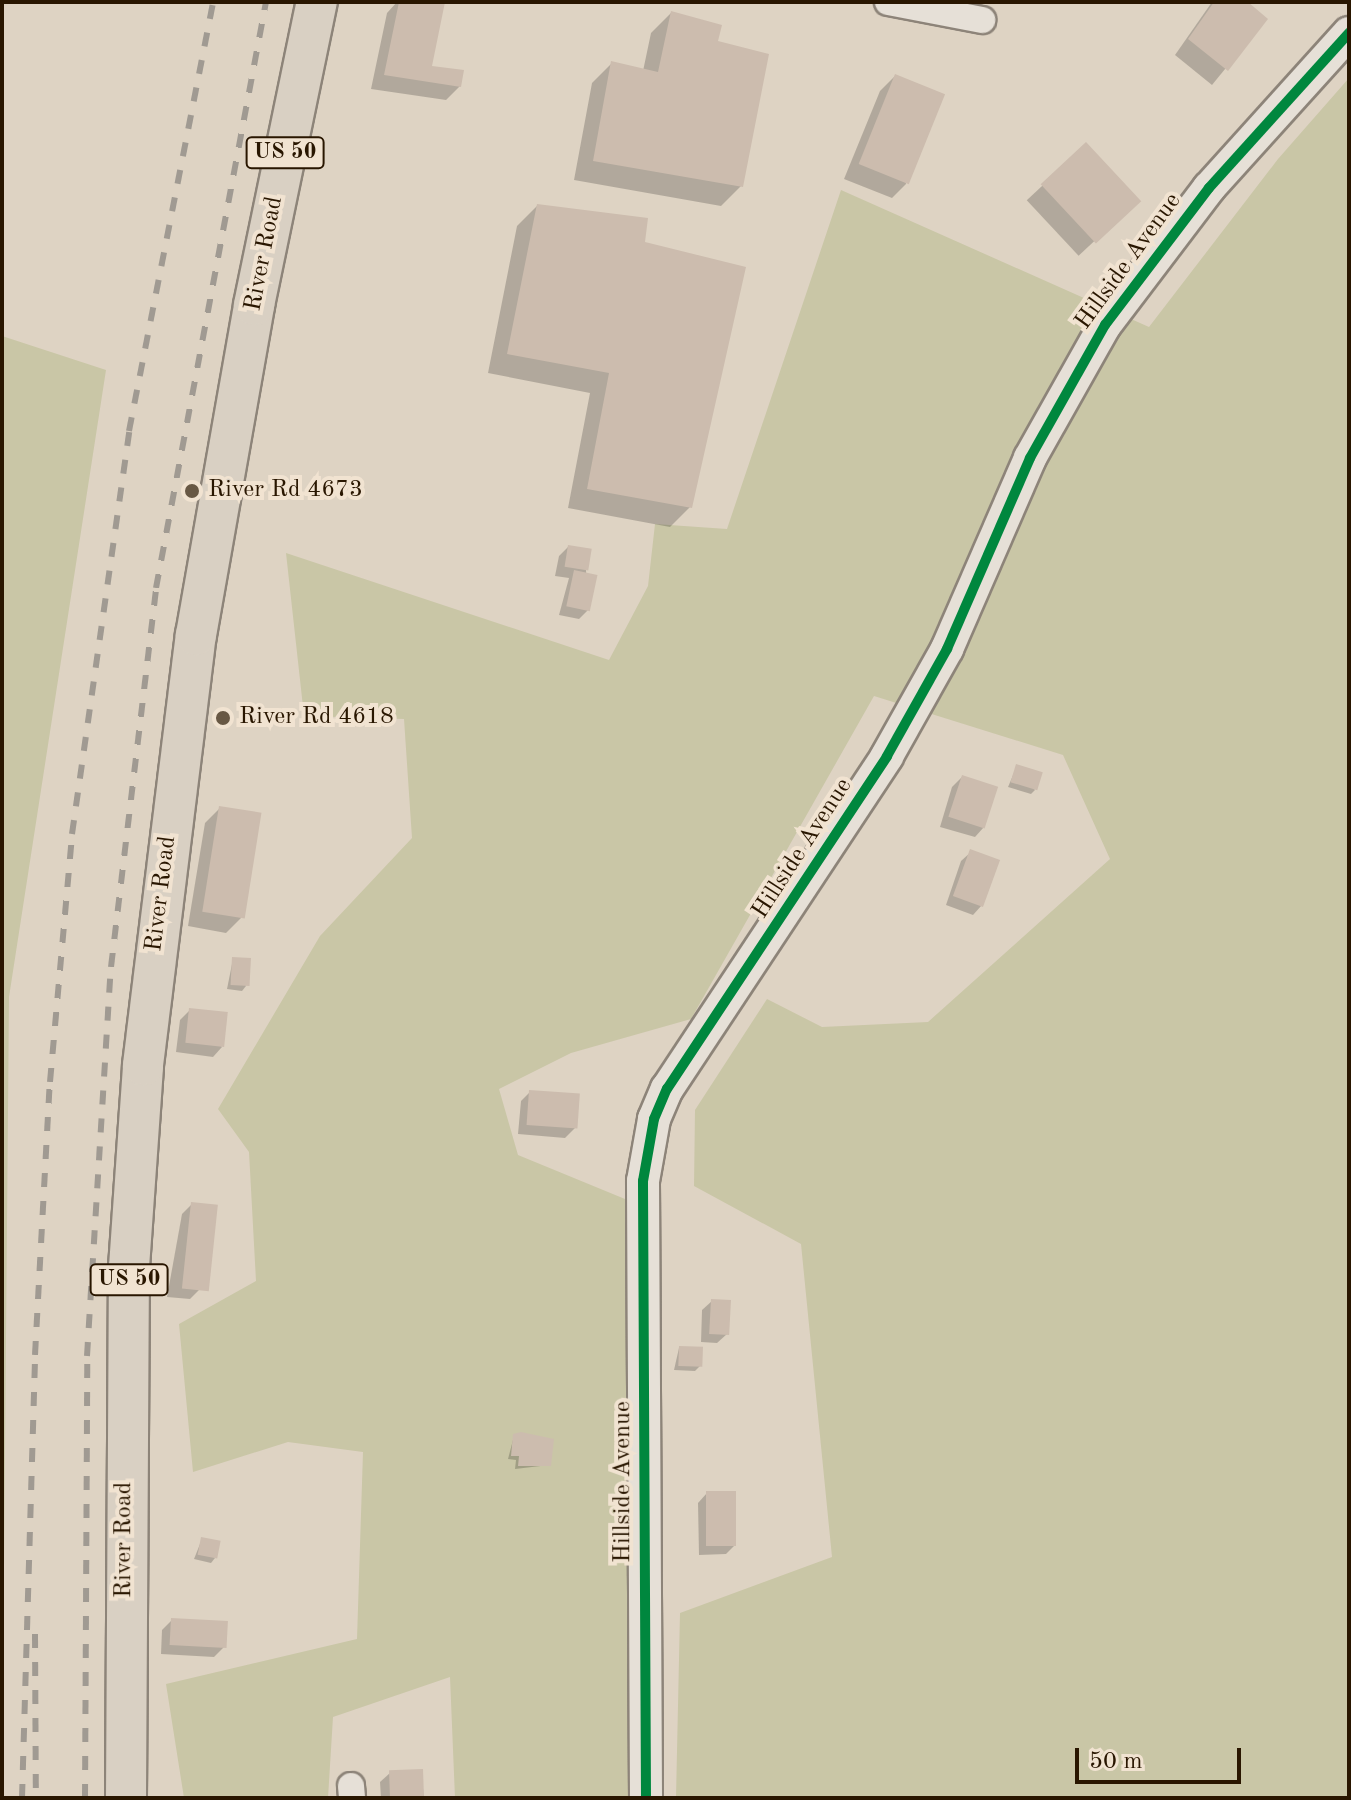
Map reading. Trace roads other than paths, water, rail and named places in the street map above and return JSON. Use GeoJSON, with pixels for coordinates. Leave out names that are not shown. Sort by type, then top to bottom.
{"type":"FeatureCollection","features":[{"type":"Feature","properties":{"kind":"main road","name":"River Road"},"geometry":{"type":"LineString","coordinates":[[126,1798],[128,1298],[143,1065],[196,635],[270,223],[317,2]]}},
{"type":"Feature","properties":{"kind":"street"},"geometry":{"type":"LineString","coordinates":[[888,2],[982,20]]}},
{"type":"Feature","properties":{"kind":"street","name":"Hillside Avenue"},"geometry":{"type":"LineString","coordinates":[[646,1798],[643,1181],[654,1119],[667,1089],[894,742],[947,649],[1030,458],[1105,325],[1209,188],[1349,33]]}},
{"type":"Feature","properties":{"kind":"railway"},"geometry":{"type":"LineString","coordinates":[[22,1798],[35,1355],[50,1082],[72,834],[129,431],[213,2]]}},
{"type":"Feature","properties":{"kind":"railway"},"geometry":{"type":"LineString","coordinates":[[85,1798],[87,1356],[111,967],[156,588],[266,2]]}},
{"type":"Feature","properties":{"kind":"railway"},"geometry":{"type":"LineString","coordinates":[[35,1634],[36,1798]]}},
{"type":"Feature","properties":{"kind":"place","name":"River Rd 4673"},"geometry":{"type":"Point","coordinates":[192,491]}},
{"type":"Feature","properties":{"kind":"place","name":"River Rd 4618"},"geometry":{"type":"Point","coordinates":[223,718]}}]}
